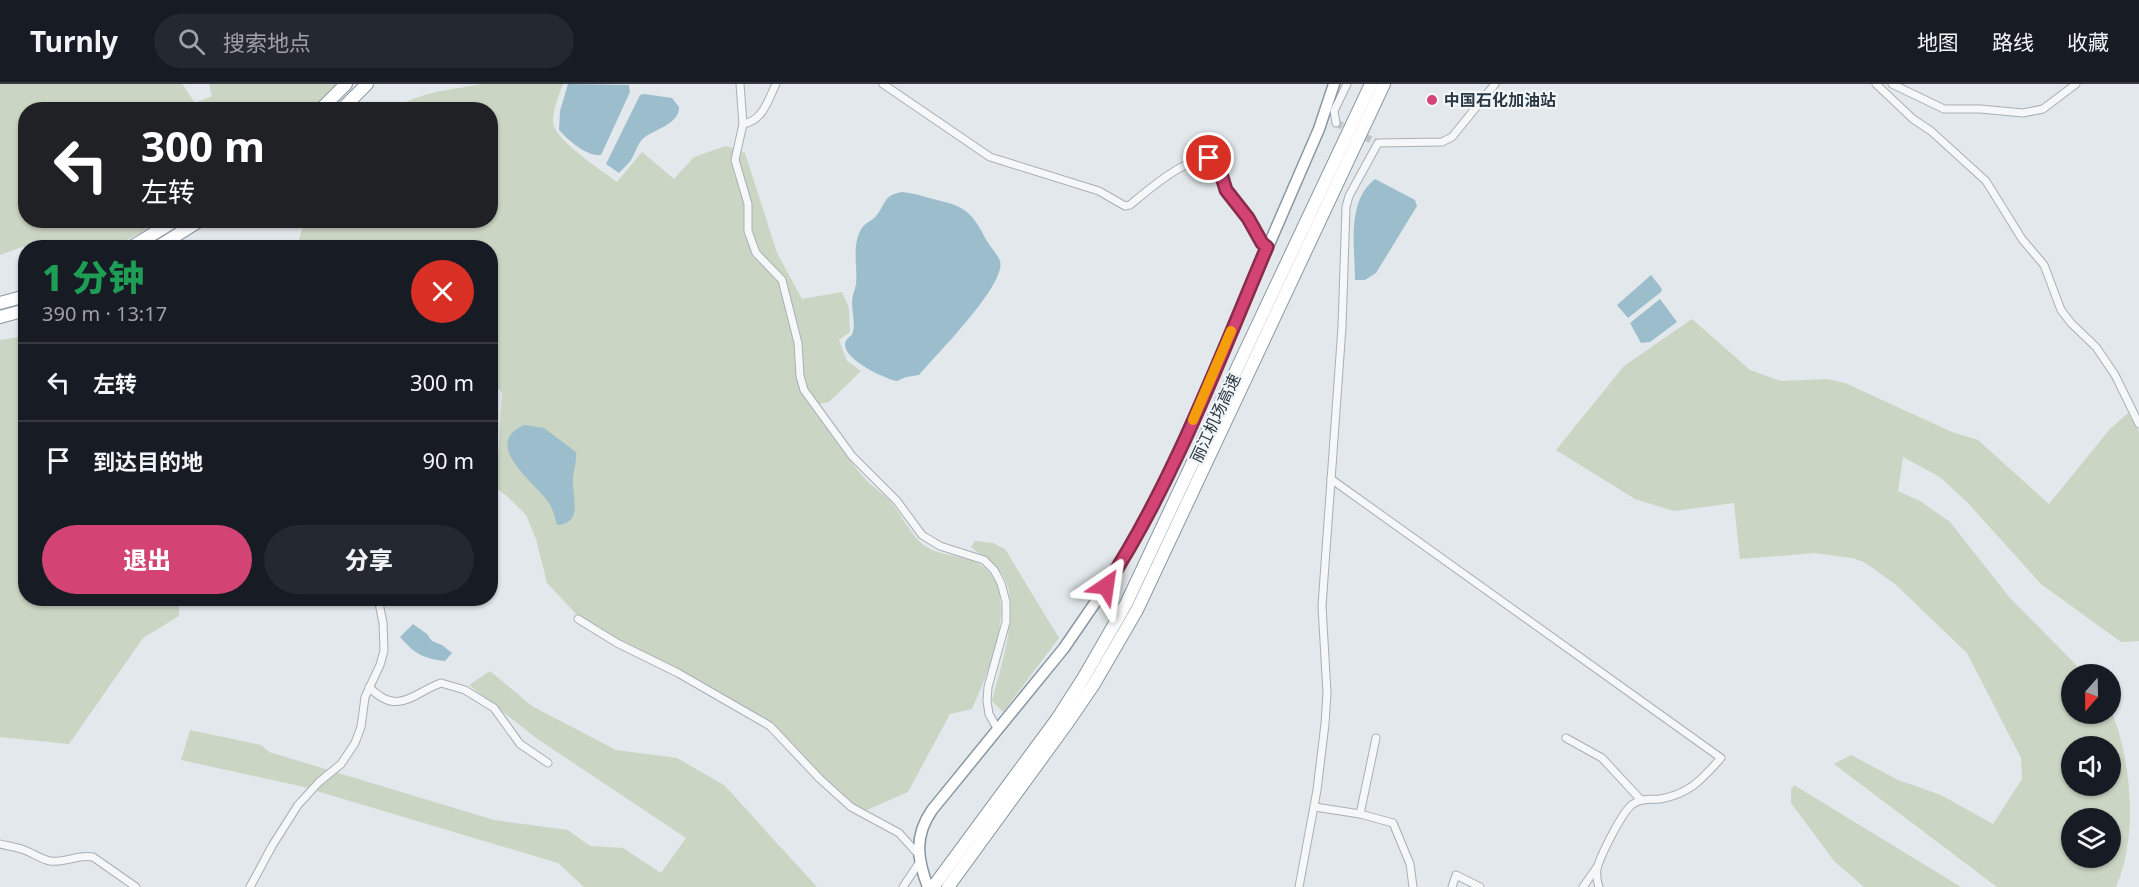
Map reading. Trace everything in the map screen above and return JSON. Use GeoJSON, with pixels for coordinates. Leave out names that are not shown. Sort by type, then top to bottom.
{"type":"FeatureCollection","features":[{"type":"Feature","properties":{"kind":"highway"},"geometry":{"type":"LineString","coordinates":[[328,102],[346,84]]}},
{"type":"Feature","properties":{"kind":"highway"},"geometry":{"type":"LineString","coordinates":[[349,102],[366,84]]}},
{"type":"Feature","properties":{"kind":"highway"},"geometry":{"type":"LineString","coordinates":[[928,887],[919,859],[921,831],[927,817],[1082,623],[1139,531],[1176,457],[1319,129],[1334,84]]}},
{"type":"Feature","properties":{"kind":"highway","name":"丽江机场高速"},"geometry":{"type":"LineString","coordinates":[[940,884],[1057,719],[1126,604],[1371,84]]}},
{"type":"Feature","properties":{"kind":"highway","name":"丽江机场高速"},"geometry":{"type":"LineString","coordinates":[[940,884],[1066,725],[1100,674],[1137,610],[1384,84]]}},
{"type":"Feature","properties":{"kind":"highway"},"geometry":{"type":"LineString","coordinates":[[143,240],[163,228]]}},
{"type":"Feature","properties":{"kind":"highway"},"geometry":{"type":"LineString","coordinates":[[169,240],[189,228]]}},
{"type":"Feature","properties":{"kind":"highway"},"geometry":{"type":"LineString","coordinates":[[0,303],[18,298]]}},
{"type":"Feature","properties":{"kind":"highway"},"geometry":{"type":"LineString","coordinates":[[0,317],[18,312]]}},
{"type":"Feature","properties":{"kind":"street"},"geometry":{"type":"LineString","coordinates":[[740,84],[743,124],[735,160],[748,204],[748,231],[756,253],[782,280],[798,343],[800,376],[804,390],[852,456],[897,501],[922,535],[940,546],[984,560],[994,570],[1001,583],[1006,602],[1006,622],[988,687],[987,701],[989,714],[998,730]]}},
{"type":"Feature","properties":{"kind":"street"},"geometry":{"type":"LineString","coordinates":[[743,124],[751,122],[760,115],[776,84]]}},
{"type":"Feature","properties":{"kind":"street"},"geometry":{"type":"LineString","coordinates":[[883,84],[990,158],[1099,191],[1125,206],[1130,205],[1165,178],[1192,162],[1204,158],[1215,160],[1226,190],[1267,247]]}},
{"type":"Feature","properties":{"kind":"street"},"geometry":{"type":"LineString","coordinates":[[1336,123],[1334,111],[1347,84]]}},
{"type":"Feature","properties":{"kind":"street"},"geometry":{"type":"LineString","coordinates":[[1299,887],[1315,807],[1327,693],[1322,606],[1342,327],[1348,196],[1378,143],[1442,142],[1452,137],[1495,84]]}},
{"type":"Feature","properties":{"kind":"street"},"geometry":{"type":"LineString","coordinates":[[1876,84],[1986,181],[2022,239],[2044,264],[2061,310],[2096,347],[2115,375],[2139,424]]}},
{"type":"Feature","properties":{"kind":"street"},"geometry":{"type":"LineString","coordinates":[[1892,84],[1944,109],[1980,109],[2023,113],[2043,109],[2076,84]]}},
{"type":"Feature","properties":{"kind":"street"},"geometry":{"type":"LineString","coordinates":[[1331,479],[1720,758],[1696,785],[1687,790],[1660,799],[1641,800],[1630,806],[1623,813],[1598,865],[1583,887]]}},
{"type":"Feature","properties":{"kind":"street"},"geometry":{"type":"LineString","coordinates":[[250,887],[298,805],[319,782],[341,764],[353,747],[361,727],[365,698],[384,651],[380,606]]}},
{"type":"Feature","properties":{"kind":"street"},"geometry":{"type":"LineString","coordinates":[[578,619],[616,643],[678,673],[765,723],[851,807],[899,833],[919,859],[903,887]]}},
{"type":"Feature","properties":{"kind":"street"},"geometry":{"type":"LineString","coordinates":[[369,687],[382,698],[402,702],[409,701],[441,683],[465,690],[494,708],[519,744],[548,763]]}},
{"type":"Feature","properties":{"kind":"street"},"geometry":{"type":"LineString","coordinates":[[1360,814],[1376,738]]}},
{"type":"Feature","properties":{"kind":"street"},"geometry":{"type":"LineString","coordinates":[[1566,738],[1602,758],[1641,800]]}},
{"type":"Feature","properties":{"kind":"street"},"geometry":{"type":"LineString","coordinates":[[1315,807],[1360,814],[1393,823],[1410,864],[1413,887]]}},
{"type":"Feature","properties":{"kind":"street"},"geometry":{"type":"LineString","coordinates":[[0,844],[23,849],[50,861],[93,857],[136,887]]}},
{"type":"Feature","properties":{"kind":"street"},"geometry":{"type":"LineString","coordinates":[[1598,865],[1599,887]]}},
{"type":"Feature","properties":{"kind":"street"},"geometry":{"type":"LineString","coordinates":[[1452,887],[1456,875],[1480,887]]}},
{"type":"Feature","properties":{"kind":"green space"},"geometry":{"type":"Polygon","coordinates":[[[0,84],[182,84],[194,102],[18,102],[18,228],[151,228],[127,240],[18,240],[18,248],[0,255],[0,84]]]}},
{"type":"Feature","properties":{"kind":"green space"},"geometry":{"type":"Polygon","coordinates":[[[209,84],[340,84],[323,102],[197,102],[212,96],[209,84]]]}},
{"type":"Feature","properties":{"kind":"green space"},"geometry":{"type":"Polygon","coordinates":[[[482,84],[563,84],[554,112],[555,128],[569,145],[617,182],[642,152],[674,179],[694,157],[726,146],[745,153],[777,253],[802,299],[842,292],[849,308],[850,332],[839,340],[847,361],[861,371],[829,402],[810,406],[854,465],[869,483],[890,501],[920,542],[932,550],[976,562],[991,574],[999,591],[1001,610],[999,632],[972,709],[950,714],[908,792],[862,812],[822,778],[772,724],[579,617],[547,583],[536,539],[526,515],[498,489],[502,393],[498,388],[498,240],[299,240],[302,228],[498,228],[498,102],[406,102],[449,90],[482,84]]]}},
{"type":"Feature","properties":{"kind":"green space"},"geometry":{"type":"Polygon","coordinates":[[[1692,319],[1750,370],[1781,381],[1827,379],[1845,383],[1952,432],[1978,440],[2049,504],[2110,429],[2128,413],[2139,432],[2139,641],[2121,642],[2041,584],[1967,502],[1940,477],[1903,457],[1898,491],[1920,501],[1950,522],[2010,598],[2075,664],[2061,664],[2061,724],[2116,724],[2120,736],[2061,736],[2061,796],[2121,796],[2121,741],[2128,775],[2130,822],[2123,867],[2116,887],[1997,887],[1834,764],[1851,755],[1898,780],[1941,795],[1993,824],[2022,779],[2021,758],[1967,653],[1895,584],[1864,562],[1852,558],[1815,553],[1740,559],[1734,503],[1674,511],[1635,499],[1556,450],[1624,366],[1692,319]]]}},
{"type":"Feature","properties":{"kind":"green space"},"geometry":{"type":"Polygon","coordinates":[[[18,337],[18,606],[179,606],[179,616],[143,638],[69,744],[0,737],[0,340],[18,337]]]}},
{"type":"Feature","properties":{"kind":"green space"},"geometry":{"type":"Polygon","coordinates":[[[975,541],[993,543],[1005,549],[1059,638],[1003,712],[992,701],[1005,653],[1010,598],[999,570],[971,547],[975,541]]]}},
{"type":"Feature","properties":{"kind":"green space"},"geometry":{"type":"Polygon","coordinates":[[[490,671],[532,706],[616,750],[677,758],[724,785],[817,887],[584,887],[558,863],[300,786],[181,760],[190,730],[261,745],[269,752],[494,820],[568,830],[590,846],[623,848],[661,873],[686,838],[536,738],[469,685],[490,671]]]}},
{"type":"Feature","properties":{"kind":"green space"},"geometry":{"type":"Polygon","coordinates":[[[1794,785],[1961,887],[1864,887],[1834,861],[1791,803],[1791,790],[1794,785]]]}},
{"type":"Feature","properties":{"kind":"water"},"geometry":{"type":"Polygon","coordinates":[[[568,84],[629,85],[630,92],[601,155],[584,151],[559,130],[560,111],[568,84]]]}},
{"type":"Feature","properties":{"kind":"water"},"geometry":{"type":"Polygon","coordinates":[[[640,95],[672,98],[679,107],[678,113],[672,121],[642,139],[631,160],[619,173],[606,164],[640,95]]]}},
{"type":"Feature","properties":{"kind":"water"},"geometry":{"type":"Polygon","coordinates":[[[1375,179],[1415,200],[1417,206],[1376,273],[1365,280],[1355,280],[1356,212],[1366,189],[1375,179]]]}},
{"type":"Feature","properties":{"kind":"water"},"geometry":{"type":"Polygon","coordinates":[[[902,192],[947,203],[967,212],[978,225],[1000,261],[999,272],[993,286],[954,337],[919,375],[897,381],[870,370],[851,356],[846,349],[846,341],[852,335],[854,326],[852,298],[856,284],[856,248],[859,235],[863,226],[876,216],[888,198],[902,192]]]}},
{"type":"Feature","properties":{"kind":"water"},"geometry":{"type":"Polygon","coordinates":[[[1651,275],[1662,289],[1661,292],[1628,318],[1617,305],[1651,275]]]}},
{"type":"Feature","properties":{"kind":"water"},"geometry":{"type":"Polygon","coordinates":[[[1660,299],[1677,322],[1650,342],[1641,343],[1630,323],[1660,299]]]}},
{"type":"Feature","properties":{"kind":"water"},"geometry":{"type":"Polygon","coordinates":[[[524,425],[544,428],[576,452],[573,477],[575,507],[574,514],[566,523],[557,525],[549,503],[515,464],[509,453],[508,443],[512,433],[524,425]]]}},
{"type":"Feature","properties":{"kind":"water"},"geometry":{"type":"Polygon","coordinates":[[[413,624],[427,634],[432,641],[452,653],[445,661],[420,654],[410,648],[400,637],[413,624]]]}},
{"type":"Feature","properties":{"kind":"tunnel"},"geometry":{"type":"LineString","coordinates":[[1336,123],[1378,143]]}},
{"type":"Feature","properties":{"kind":"slow traffic"},"geometry":{"type":"LineString","coordinates":[[1193,420],[1231,331]]}},
{"type":"Feature","properties":{"kind":"place","name":"中国石化加油站"},"geometry":{"type":"Point","coordinates":[1432,100]}},
{"type":"Feature","properties":{"kind":"route"},"geometry":{"type":"LineString","coordinates":[[1106,586],[1127,553],[1164,483],[1267,247],[1226,190],[1218,164],[1209,158]]}}]}
